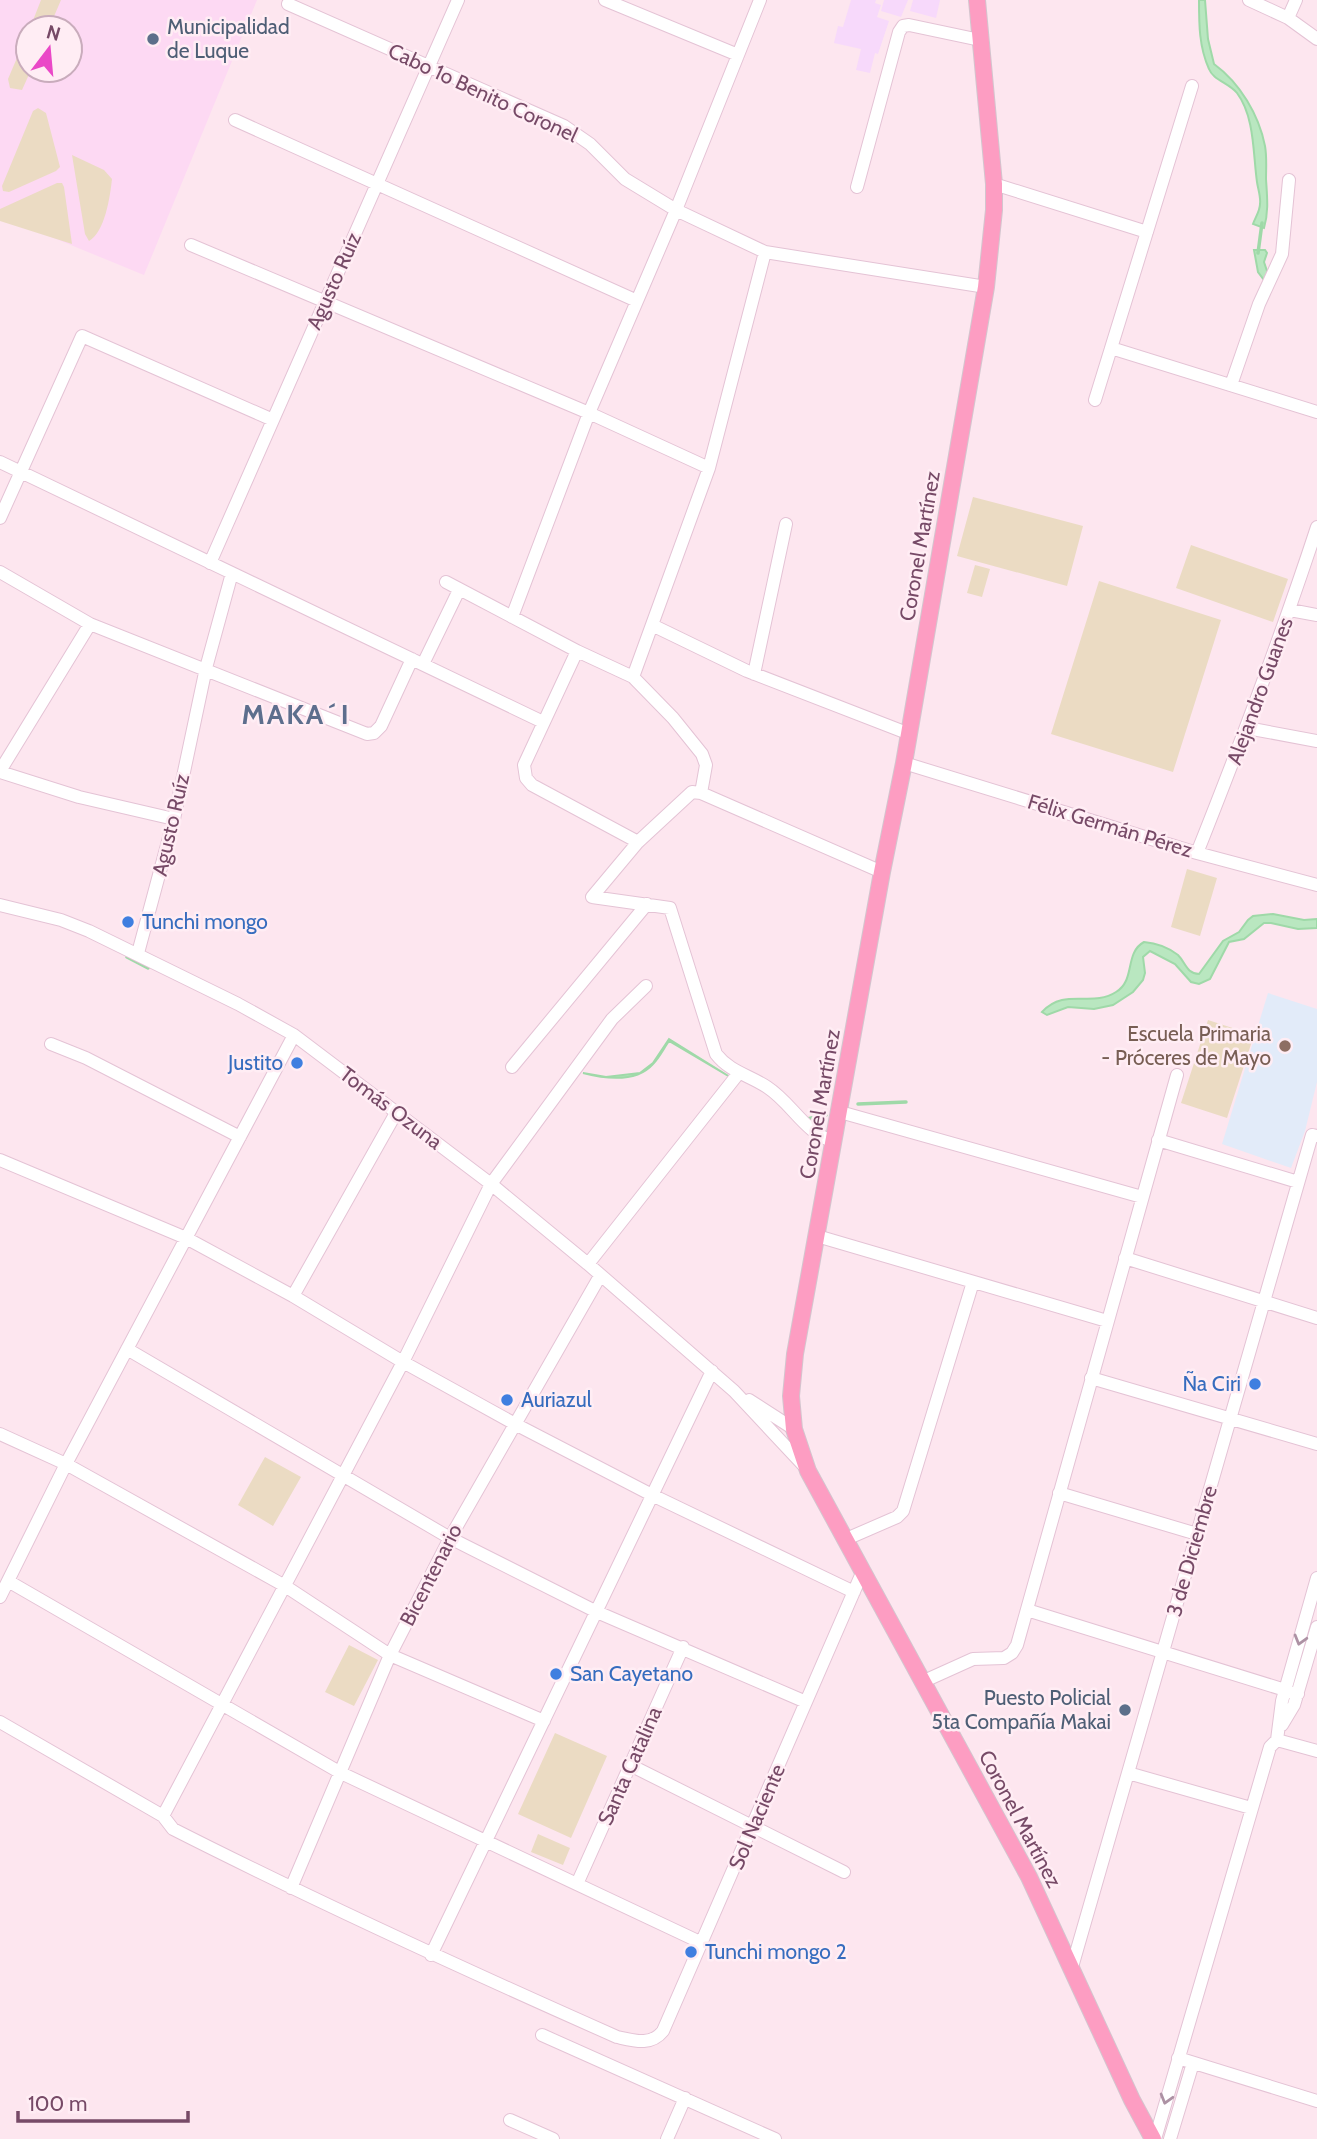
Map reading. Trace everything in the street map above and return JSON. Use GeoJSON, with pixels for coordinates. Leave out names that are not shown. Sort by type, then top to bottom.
{"type":"FeatureCollection","features":[{"type":"Feature","properties":{"kind":"main road","name":"Coronel Martínez"},"geometry":{"type":"LineString","coordinates":[[977,0],[994,184],[986,287],[907,733],[904,763],[795,1354],[791,1396],[794,1429],[808,1471],[1029,1877],[1122,2078],[1154,2139]]}},
{"type":"Feature","properties":{"kind":"street","name":"Agusto Ruíz"},"geometry":{"type":"LineString","coordinates":[[210,563],[457,0]]}},
{"type":"Feature","properties":{"kind":"street"},"geometry":{"type":"LineString","coordinates":[[605,0],[628,5],[738,55]]}},
{"type":"Feature","properties":{"kind":"street"},"geometry":{"type":"LineString","coordinates":[[512,618],[589,413],[676,209],[760,0]]}},
{"type":"Feature","properties":{"kind":"street"},"geometry":{"type":"LineString","coordinates":[[1249,0],[1288,18],[1317,39]]}},
{"type":"Feature","properties":{"kind":"street"},"geometry":{"type":"LineString","coordinates":[[1288,18],[1296,0]]}},
{"type":"Feature","properties":{"kind":"street","name":"Cabo 1o Benito Coronel"},"geometry":{"type":"LineString","coordinates":[[288,4],[564,126],[590,144],[625,179],[676,209],[765,252],[986,287]]}},
{"type":"Feature","properties":{"kind":"street"},"geometry":{"type":"LineString","coordinates":[[857,187],[899,32],[903,26],[981,40]]}},
{"type":"Feature","properties":{"kind":"street"},"geometry":{"type":"LineString","coordinates":[[1095,400],[1192,86]]}},
{"type":"Feature","properties":{"kind":"street"},"geometry":{"type":"LineString","coordinates":[[235,120],[637,301]]}},
{"type":"Feature","properties":{"kind":"street"},"geometry":{"type":"LineString","coordinates":[[1231,385],[1259,304],[1282,254],[1289,180]]}},
{"type":"Feature","properties":{"kind":"street"},"geometry":{"type":"LineString","coordinates":[[994,184],[1147,232]]}},
{"type":"Feature","properties":{"kind":"street"},"geometry":{"type":"LineString","coordinates":[[191,245],[589,413],[709,468]]}},
{"type":"Feature","properties":{"kind":"street"},"geometry":{"type":"LineString","coordinates":[[633,677],[709,468],[765,252]]}},
{"type":"Feature","properties":{"kind":"street"},"geometry":{"type":"LineString","coordinates":[[0,519],[82,336],[273,420]]}},
{"type":"Feature","properties":{"kind":"street"},"geometry":{"type":"LineString","coordinates":[[1111,348],[1317,412]]}},
{"type":"Feature","properties":{"kind":"street"},"geometry":{"type":"LineString","coordinates":[[0,462],[543,722]]}},
{"type":"Feature","properties":{"kind":"street"},"geometry":{"type":"LineString","coordinates":[[754,674],[786,524]]}},
{"type":"Feature","properties":{"kind":"street","name":"Alejandro Guanes"},"geometry":{"type":"LineString","coordinates":[[1197,853],[1247,728],[1317,527]]}},
{"type":"Feature","properties":{"kind":"street"},"geometry":{"type":"LineString","coordinates":[[0,572],[90,624],[369,734],[377,732],[382,726],[459,590]]}},
{"type":"Feature","properties":{"kind":"street","name":"Agusto Ruíz"},"geometry":{"type":"LineString","coordinates":[[138,953],[174,819],[206,668],[232,573]]}},
{"type":"Feature","properties":{"kind":"street"},"geometry":{"type":"LineString","coordinates":[[446,582],[512,618],[633,677],[702,754],[706,765],[701,793]]}},
{"type":"Feature","properties":{"kind":"street"},"geometry":{"type":"LineString","coordinates":[[1290,610],[1317,615]]}},
{"type":"Feature","properties":{"kind":"street"},"geometry":{"type":"LineString","coordinates":[[90,624],[0,772],[79,797],[174,819]]}},
{"type":"Feature","properties":{"kind":"street"},"geometry":{"type":"LineString","coordinates":[[652,625],[754,674],[907,733]]}},
{"type":"Feature","properties":{"kind":"street"},"geometry":{"type":"LineString","coordinates":[[578,651],[524,765],[526,778],[532,785],[638,842]]}},
{"type":"Feature","properties":{"kind":"street"},"geometry":{"type":"LineString","coordinates":[[1247,728],[1317,741]]}},
{"type":"Feature","properties":{"kind":"street","name":"Félix Germán Pérez"},"geometry":{"type":"LineString","coordinates":[[904,763],[1197,853],[1317,885]]}},
{"type":"Feature","properties":{"kind":"street"},"geometry":{"type":"LineString","coordinates":[[835,1142],[809,1129],[769,1088],[738,1074],[716,1054],[673,912],[666,906],[592,897],[638,842],[692,792],[701,793],[882,872]]}},
{"type":"Feature","properties":{"kind":"street"},"geometry":{"type":"LineString","coordinates":[[512,1067],[647,904]]}},
{"type":"Feature","properties":{"kind":"street","name":"Tomás Ozuna"},"geometry":{"type":"LineString","coordinates":[[1,906],[75,925],[138,953],[294,1035],[491,1184],[588,1264],[734,1391],[808,1471]]}},
{"type":"Feature","properties":{"kind":"street"},"geometry":{"type":"LineString","coordinates":[[163,1816],[403,1362],[491,1184],[612,1019],[646,986]]}},
{"type":"Feature","properties":{"kind":"street"},"geometry":{"type":"LineString","coordinates":[[0,1597],[66,1464],[294,1035]]}},
{"type":"Feature","properties":{"kind":"street"},"geometry":{"type":"LineString","coordinates":[[51,1044],[86,1058],[240,1137]]}},
{"type":"Feature","properties":{"kind":"street"},"geometry":{"type":"LineString","coordinates":[[588,1264],[738,1074]]}},
{"type":"Feature","properties":{"kind":"street"},"geometry":{"type":"LineString","coordinates":[[922,1682],[973,1659],[1008,1657],[1017,1646],[1177,1075]]}},
{"type":"Feature","properties":{"kind":"street"},"geometry":{"type":"LineString","coordinates":[[840,1112],[1142,1197]]}},
{"type":"Feature","properties":{"kind":"street"},"geometry":{"type":"LineString","coordinates":[[293,1296],[396,1113]]}},
{"type":"Feature","properties":{"kind":"street","name":"3 de Diciembre"},"geometry":{"type":"LineString","coordinates":[[1072,1967],[1298,1182],[1315,1135]]}},
{"type":"Feature","properties":{"kind":"street"},"geometry":{"type":"LineString","coordinates":[[1158,1140],[1298,1182]]}},
{"type":"Feature","properties":{"kind":"street"},"geometry":{"type":"LineString","coordinates":[[0,1160],[186,1238],[293,1296],[403,1362],[515,1424],[854,1592]]}},
{"type":"Feature","properties":{"kind":"street"},"geometry":{"type":"LineString","coordinates":[[817,1236],[1107,1321]]}},
{"type":"Feature","properties":{"kind":"street"},"geometry":{"type":"LineString","coordinates":[[1125,1258],[1317,1318]]}},
{"type":"Feature","properties":{"kind":"street","name":"Bicentenario"},"geometry":{"type":"LineString","coordinates":[[291,1888],[390,1655],[450,1538],[600,1276]]}},
{"type":"Feature","properties":{"kind":"street"},"geometry":{"type":"LineString","coordinates":[[844,1539],[897,1517],[903,1511],[973,1282]]}},
{"type":"Feature","properties":{"kind":"street"},"geometry":{"type":"LineString","coordinates":[[127,1349],[450,1538],[597,1612],[806,1702]]}},
{"type":"Feature","properties":{"kind":"street"},"geometry":{"type":"LineString","coordinates":[[0,1722],[163,1816],[173,1829],[431,1955],[712,1371]]}},
{"type":"Feature","properties":{"kind":"street"},"geometry":{"type":"LineString","coordinates":[[1091,1378],[1317,1444]]}},
{"type":"Feature","properties":{"kind":"street","name":"Tomás Ozuna"},"geometry":{"type":"LineString","coordinates":[[734,1391],[794,1429]]}},
{"type":"Feature","properties":{"kind":"street"},"geometry":{"type":"LineString","coordinates":[[0,1434],[66,1464],[285,1586],[390,1655],[544,1721]]}},
{"type":"Feature","properties":{"kind":"street"},"geometry":{"type":"LineString","coordinates":[[1059,1493],[1197,1534]]}},
{"type":"Feature","properties":{"kind":"street","name":"Sol Naciente"},"geometry":{"type":"LineString","coordinates":[[431,1955],[617,2037],[647,2042],[657,2038],[663,2031],[702,1943],[862,1573]]}},
{"type":"Feature","properties":{"kind":"street"},"geometry":{"type":"LineString","coordinates":[[1154,2139],[1270,1746],[1279,1734],[1317,1578]]}},
{"type":"Feature","properties":{"kind":"street"},"geometry":{"type":"LineString","coordinates":[[8,1581],[341,1773],[702,1943]]}},
{"type":"Feature","properties":{"kind":"street"},"geometry":{"type":"LineString","coordinates":[[1027,1610],[1291,1692]]}},
{"type":"Feature","properties":{"kind":"street"},"geometry":{"type":"LineString","coordinates":[[1291,1692],[1317,1627]]}},
{"type":"Feature","properties":{"kind":"street","name":"Santa Catalina"},"geometry":{"type":"LineString","coordinates":[[576,1884],[683,1647]]}},
{"type":"Feature","properties":{"kind":"street"},"geometry":{"type":"LineString","coordinates":[[1279,1734],[1317,1751]]}},
{"type":"Feature","properties":{"kind":"street"},"geometry":{"type":"LineString","coordinates":[[630,1765],[844,1872]]}},
{"type":"Feature","properties":{"kind":"street"},"geometry":{"type":"LineString","coordinates":[[1128,1773],[1251,1808]]}},
{"type":"Feature","properties":{"kind":"street"},"geometry":{"type":"LineString","coordinates":[[542,2035],[775,2139]]}},
{"type":"Feature","properties":{"kind":"street"},"geometry":{"type":"LineString","coordinates":[[1178,2058],[1317,2101]]}},
{"type":"Feature","properties":{"kind":"street"},"geometry":{"type":"LineString","coordinates":[[1170,2139],[1193,2063]]}},
{"type":"Feature","properties":{"kind":"street"},"geometry":{"type":"LineString","coordinates":[[667,2139],[685,2098]]}},
{"type":"Feature","properties":{"kind":"street"},"geometry":{"type":"LineString","coordinates":[[510,2120],[553,2139]]}},
{"type":"Feature","properties":{"kind":"shaded area"},"geometry":{"type":"Polygon","coordinates":[[[0,0],[257,0],[144,275],[0,216],[0,0]]]}},
{"type":"Feature","properties":{"kind":"shaded area"},"geometry":{"type":"Polygon","coordinates":[[[41,0],[61,0],[55,14],[36,14],[41,0]]]}},
{"type":"Feature","properties":{"kind":"shaded area"},"geometry":{"type":"Polygon","coordinates":[[[851,0],[876,0],[875,3],[881,5],[877,17],[889,21],[878,54],[875,53],[870,73],[856,70],[861,49],[834,43],[838,26],[843,27],[851,0]]]}},
{"type":"Feature","properties":{"kind":"shaded area"},"geometry":{"type":"Polygon","coordinates":[[[884,0],[908,0],[901,17],[881,11],[884,0]]]}},
{"type":"Feature","properties":{"kind":"shaded area"},"geometry":{"type":"Polygon","coordinates":[[[913,0],[940,0],[936,18],[910,11],[913,0]]]}},
{"type":"Feature","properties":{"kind":"shaded area"},"geometry":{"type":"Polygon","coordinates":[[[1199,0],[1205,0],[1208,39],[1214,64],[1232,80],[1247,100],[1262,134],[1266,154],[1267,216],[1264,228],[1253,224],[1260,199],[1247,113],[1237,93],[1209,69],[1201,44],[1199,0]]]}},
{"type":"Feature","properties":{"kind":"shaded area"},"geometry":{"type":"Polygon","coordinates":[[[14,65],[14,84],[25,84],[22,90],[10,88],[8,79],[14,65]]]}},
{"type":"Feature","properties":{"kind":"shaded area"},"geometry":{"type":"Polygon","coordinates":[[[38,108],[46,113],[60,167],[9,192],[3,191],[2,186],[33,111],[38,108]]]}},
{"type":"Feature","properties":{"kind":"shaded area"},"geometry":{"type":"Polygon","coordinates":[[[72,155],[104,170],[112,179],[103,222],[89,241],[85,234],[72,155]]]}},
{"type":"Feature","properties":{"kind":"shaded area"},"geometry":{"type":"Polygon","coordinates":[[[62,183],[64,187],[72,244],[0,221],[0,209],[62,183]]]}},
{"type":"Feature","properties":{"kind":"shaded area"},"geometry":{"type":"Polygon","coordinates":[[[1254,250],[1265,250],[1267,253],[1264,262],[1268,274],[1264,280],[1258,272],[1254,250]]]}},
{"type":"Feature","properties":{"kind":"shaded area"},"geometry":{"type":"Polygon","coordinates":[[[973,497],[1083,526],[1067,586],[957,556],[973,497]]]}},
{"type":"Feature","properties":{"kind":"shaded area"},"geometry":{"type":"Polygon","coordinates":[[[1191,545],[1288,579],[1273,622],[1176,588],[1191,545]]]}},
{"type":"Feature","properties":{"kind":"shaded area"},"geometry":{"type":"Polygon","coordinates":[[[975,565],[990,569],[982,597],[967,593],[975,565]]]}},
{"type":"Feature","properties":{"kind":"shaded area"},"geometry":{"type":"Polygon","coordinates":[[[1099,581],[1221,620],[1173,772],[1051,734],[1099,581]]]}},
{"type":"Feature","properties":{"kind":"shaded area"},"geometry":{"type":"Polygon","coordinates":[[[1187,869],[1217,878],[1200,936],[1171,927],[1187,869]]]}},
{"type":"Feature","properties":{"kind":"shaded area"},"geometry":{"type":"Polygon","coordinates":[[[1273,914],[1304,920],[1317,919],[1317,928],[1298,929],[1264,923],[1244,939],[1229,942],[1210,979],[1199,984],[1191,982],[1175,964],[1150,951],[1143,957],[1143,980],[1133,992],[1113,1005],[1094,1009],[1068,1007],[1047,1015],[1042,1012],[1060,1001],[1098,998],[1116,992],[1126,981],[1134,953],[1144,942],[1171,950],[1189,970],[1199,974],[1223,941],[1239,932],[1248,920],[1253,916],[1273,914]]]}},
{"type":"Feature","properties":{"kind":"shaded area","name":"Escuela Primaria - Próceres de Mayo"},"geometry":{"type":"Polygon","coordinates":[[[1268,993],[1317,1009],[1317,1082],[1305,1131],[1291,1168],[1222,1144],[1268,993]]]}},
{"type":"Feature","properties":{"kind":"shaded area"},"geometry":{"type":"Polygon","coordinates":[[[1208,1020],[1254,1035],[1227,1118],[1181,1103],[1208,1020]]]}},
{"type":"Feature","properties":{"kind":"shaded area"},"geometry":{"type":"Polygon","coordinates":[[[669,1039],[730,1077],[669,1041],[653,1064],[640,1073],[653,1063],[669,1039]]]}},
{"type":"Feature","properties":{"kind":"shaded area"},"geometry":{"type":"Polygon","coordinates":[[[583,1073],[606,1077],[640,1073],[611,1078],[583,1073]]]}},
{"type":"Feature","properties":{"kind":"shaded area"},"geometry":{"type":"Polygon","coordinates":[[[265,1457],[301,1477],[273,1526],[238,1505],[265,1457]]]}},
{"type":"Feature","properties":{"kind":"shaded area"},"geometry":{"type":"Polygon","coordinates":[[[349,1645],[378,1660],[354,1706],[325,1692],[349,1645]]]}},
{"type":"Feature","properties":{"kind":"shaded area"},"geometry":{"type":"Polygon","coordinates":[[[555,1733],[607,1756],[571,1838],[518,1814],[555,1733]]]}},
{"type":"Feature","properties":{"kind":"shaded area"},"geometry":{"type":"Polygon","coordinates":[[[538,1834],[570,1848],[563,1865],[531,1852],[538,1834]]]}},
{"type":"Feature","properties":{"kind":"waterway"},"geometry":{"type":"LineString","coordinates":[[1258,253],[1262,223]]}},
{"type":"Feature","properties":{"kind":"waterway"},"geometry":{"type":"LineString","coordinates":[[127,957],[148,968]]}},
{"type":"Feature","properties":{"kind":"waterway"},"geometry":{"type":"LineString","coordinates":[[858,1104],[906,1102]]}},
{"type":"Feature","properties":{"kind":"waterway"},"geometry":{"type":"LineString","coordinates":[[807,1119],[826,1115]]}},
{"type":"Feature","properties":{"kind":"place","name":"Municipalidad de Luque"},"geometry":{"type":"Point","coordinates":[153,39]}},
{"type":"Feature","properties":{"kind":"place","name":"Tunchi mongo"},"geometry":{"type":"Point","coordinates":[128,922]}},
{"type":"Feature","properties":{"kind":"place","name":"Escuela Primaria - Próceres de Mayo"},"geometry":{"type":"Point","coordinates":[1285,1046]}},
{"type":"Feature","properties":{"kind":"place","name":"Justito"},"geometry":{"type":"Point","coordinates":[297,1063]}},
{"type":"Feature","properties":{"kind":"place","name":"Ña Ciri"},"geometry":{"type":"Point","coordinates":[1255,1384]}},
{"type":"Feature","properties":{"kind":"place","name":"Auriazul"},"geometry":{"type":"Point","coordinates":[507,1400]}},
{"type":"Feature","properties":{"kind":"place","name":"San Cayetano"},"geometry":{"type":"Point","coordinates":[556,1674]}},
{"type":"Feature","properties":{"kind":"place","name":"Puesto Policial 5ta Compañía Makai"},"geometry":{"type":"Point","coordinates":[1125,1710]}},
{"type":"Feature","properties":{"kind":"place","name":"Tunchi mongo 2"},"geometry":{"type":"Point","coordinates":[691,1952]}},
{"type":"Feature","properties":{"kind":"district","name":"MAKA´I"},"geometry":{"type":"Point","coordinates":[296,714]}}]}
